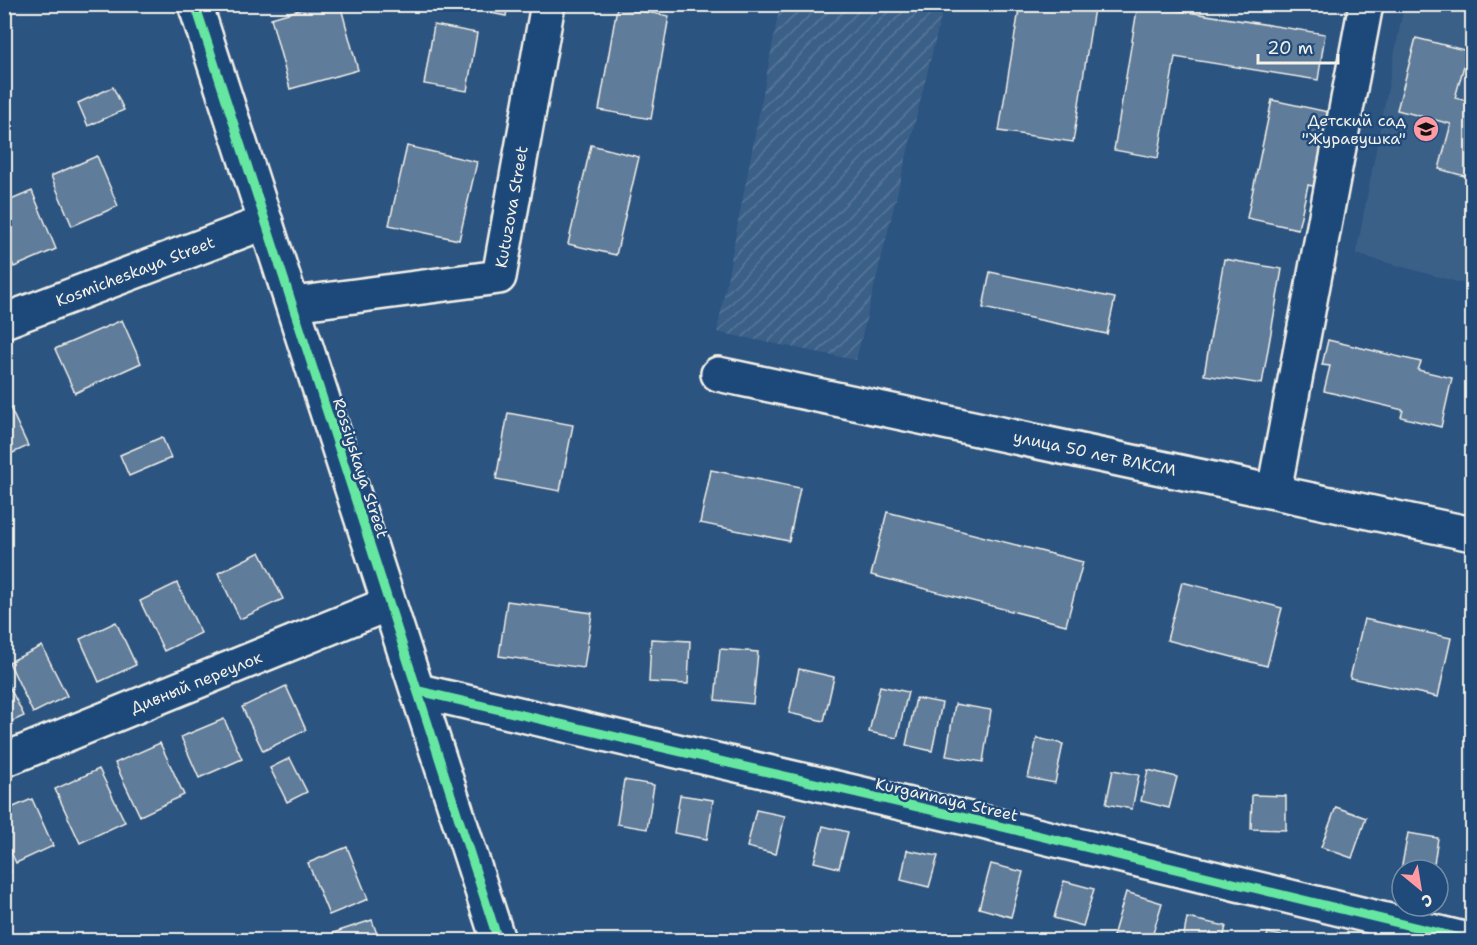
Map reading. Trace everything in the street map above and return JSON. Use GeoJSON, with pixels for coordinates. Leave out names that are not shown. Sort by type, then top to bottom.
{"type":"FeatureCollection","features":[{"type":"Feature","properties":{"kind":"street","name":"Rossiyskaya Street"},"geometry":{"type":"LineString","coordinates":[[195,4],[498,940]]}},
{"type":"Feature","properties":{"kind":"street","name":"Kutuzova Street"},"geometry":{"type":"LineString","coordinates":[[294,304],[499,277],[548,4]]}},
{"type":"Feature","properties":{"kind":"street"},"geometry":{"type":"LineString","coordinates":[[1274,491],[1366,4]]}},
{"type":"Feature","properties":{"kind":"street","name":"Kosmicheskaya Street"},"geometry":{"type":"LineString","coordinates":[[4,321],[266,222]]}},
{"type":"Feature","properties":{"kind":"street","name":"улица 50 лет ВЛКСМ"},"geometry":{"type":"LineString","coordinates":[[718,374],[1473,534]]}},
{"type":"Feature","properties":{"kind":"street","name":"Дивный переулок"},"geometry":{"type":"LineString","coordinates":[[4,760],[388,604]]}},
{"type":"Feature","properties":{"kind":"street","name":"Kurgannaya Street"},"geometry":{"type":"LineString","coordinates":[[419,691],[974,820],[1468,940]]}},
{"type":"Feature","properties":{"kind":"shaded area"},"geometry":{"type":"Polygon","coordinates":[[[780,5],[944,5],[856,360],[717,332],[780,5]]]}},
{"type":"Feature","properties":{"kind":"shaded area","name":"Детский сад \"Журавушка\""},"geometry":{"type":"Polygon","coordinates":[[[1404,5],[1472,5],[1472,286],[1356,254],[1404,5]]]}},
{"type":"Feature","properties":{"kind":"building"},"geometry":{"type":"Polygon","coordinates":[[[320,4],[340,4],[358,70],[290,89],[271,18],[320,4]]]}},
{"type":"Feature","properties":{"kind":"building"},"geometry":{"type":"Polygon","coordinates":[[[447,4],[508,4],[506,16],[447,4]]]}},
{"type":"Feature","properties":{"kind":"building"},"geometry":{"type":"Polygon","coordinates":[[[1020,4],[1070,4],[1094,8],[1073,142],[999,131],[1020,4]]]}},
{"type":"Feature","properties":{"kind":"building"},"geometry":{"type":"Polygon","coordinates":[[[1138,4],[1325,34],[1318,80],[1175,57],[1158,158],[1114,150],[1138,4]]]}},
{"type":"Feature","properties":{"kind":"building"},"geometry":{"type":"Polygon","coordinates":[[[617,7],[669,16],[651,119],[599,110],[617,7]]]}},
{"type":"Feature","properties":{"kind":"building"},"geometry":{"type":"Polygon","coordinates":[[[434,25],[477,33],[467,91],[424,84],[434,25]]]}},
{"type":"Feature","properties":{"kind":"building"},"geometry":{"type":"Polygon","coordinates":[[[1416,38],[1468,51],[1455,98],[1472,102],[1472,178],[1439,169],[1451,124],[1397,110],[1416,38]]]}},
{"type":"Feature","properties":{"kind":"building"},"geometry":{"type":"Polygon","coordinates":[[[113,87],[124,110],[88,126],[78,103],[113,87]]]}},
{"type":"Feature","properties":{"kind":"building"},"geometry":{"type":"Polygon","coordinates":[[[1272,100],[1333,113],[1317,187],[1308,185],[1298,229],[1247,218],[1272,100]]]}},
{"type":"Feature","properties":{"kind":"building"},"geometry":{"type":"Polygon","coordinates":[[[591,145],[639,157],[616,255],[568,244],[591,145]]]}},
{"type":"Feature","properties":{"kind":"building"},"geometry":{"type":"Polygon","coordinates":[[[407,146],[477,162],[459,240],[389,225],[407,146]]]}},
{"type":"Feature","properties":{"kind":"building"},"geometry":{"type":"Polygon","coordinates":[[[97,156],[118,206],[72,226],[51,176],[97,156]]]}},
{"type":"Feature","properties":{"kind":"building"},"geometry":{"type":"Polygon","coordinates":[[[32,191],[56,249],[14,267],[4,245],[4,203],[32,191]]]}},
{"type":"Feature","properties":{"kind":"building"},"geometry":{"type":"Polygon","coordinates":[[[1224,259],[1282,269],[1262,384],[1204,375],[1224,259]]]}},
{"type":"Feature","properties":{"kind":"building"},"geometry":{"type":"Polygon","coordinates":[[[990,272],[1115,298],[1107,334],[983,308],[990,272]]]}},
{"type":"Feature","properties":{"kind":"building"},"geometry":{"type":"Polygon","coordinates":[[[122,320],[141,363],[75,393],[55,349],[122,320]]]}},
{"type":"Feature","properties":{"kind":"building"},"geometry":{"type":"Polygon","coordinates":[[[1328,340],[1421,362],[1418,370],[1452,378],[1441,427],[1401,417],[1403,410],[1324,391],[1330,366],[1322,365],[1328,340]]]}},
{"type":"Feature","properties":{"kind":"building"},"geometry":{"type":"Polygon","coordinates":[[[4,395],[28,446],[4,457],[4,395]]]}},
{"type":"Feature","properties":{"kind":"building"},"geometry":{"type":"Polygon","coordinates":[[[508,413],[573,425],[560,491],[496,479],[508,413]]]}},
{"type":"Feature","properties":{"kind":"building"},"geometry":{"type":"Polygon","coordinates":[[[162,437],[171,458],[129,476],[120,455],[162,437]]]}},
{"type":"Feature","properties":{"kind":"building"},"geometry":{"type":"Polygon","coordinates":[[[711,470],[800,488],[789,541],[700,523],[711,470]]]}},
{"type":"Feature","properties":{"kind":"building"},"geometry":{"type":"Polygon","coordinates":[[[887,512],[1083,562],[1066,625],[871,575],[887,512]]]}},
{"type":"Feature","properties":{"kind":"building"},"geometry":{"type":"Polygon","coordinates":[[[260,552],[283,599],[240,619],[218,573],[260,552]]]}},
{"type":"Feature","properties":{"kind":"building"},"geometry":{"type":"Polygon","coordinates":[[[1182,582],[1282,608],[1267,666],[1167,640],[1182,582]]]}},
{"type":"Feature","properties":{"kind":"building"},"geometry":{"type":"Polygon","coordinates":[[[177,583],[201,633],[164,651],[140,601],[177,583]]]}},
{"type":"Feature","properties":{"kind":"building"},"geometry":{"type":"Polygon","coordinates":[[[507,601],[592,613],[584,668],[499,656],[507,601]]]}},
{"type":"Feature","properties":{"kind":"building"},"geometry":{"type":"Polygon","coordinates":[[[1364,619],[1451,638],[1438,697],[1350,678],[1364,619]]]}},
{"type":"Feature","properties":{"kind":"building"},"geometry":{"type":"Polygon","coordinates":[[[116,622],[136,665],[99,682],[80,639],[116,622]]]}},
{"type":"Feature","properties":{"kind":"building"},"geometry":{"type":"Polygon","coordinates":[[[651,639],[690,641],[688,684],[649,682],[651,639]]]}},
{"type":"Feature","properties":{"kind":"building"},"geometry":{"type":"Polygon","coordinates":[[[42,646],[67,696],[33,713],[9,662],[42,646]]]}},
{"type":"Feature","properties":{"kind":"building"},"geometry":{"type":"Polygon","coordinates":[[[720,649],[758,652],[753,704],[715,700],[720,649]]]}},
{"type":"Feature","properties":{"kind":"building"},"geometry":{"type":"Polygon","coordinates":[[[799,669],[834,677],[824,721],[789,713],[799,669]]]}},
{"type":"Feature","properties":{"kind":"building"},"geometry":{"type":"Polygon","coordinates":[[[4,676],[24,716],[4,725],[4,676]]]}},
{"type":"Feature","properties":{"kind":"building"},"geometry":{"type":"Polygon","coordinates":[[[286,686],[306,730],[263,751],[242,707],[286,686]]]}},
{"type":"Feature","properties":{"kind":"building"},"geometry":{"type":"Polygon","coordinates":[[[880,686],[908,692],[897,738],[869,732],[880,686]]]}},
{"type":"Feature","properties":{"kind":"building"},"geometry":{"type":"Polygon","coordinates":[[[916,698],[942,703],[932,751],[906,745],[916,698]]]}},
{"type":"Feature","properties":{"kind":"building"},"geometry":{"type":"Polygon","coordinates":[[[955,704],[991,710],[983,762],[946,756],[955,704]]]}},
{"type":"Feature","properties":{"kind":"building"},"geometry":{"type":"Polygon","coordinates":[[[224,719],[242,759],[199,778],[181,737],[224,719]]]}},
{"type":"Feature","properties":{"kind":"building"},"geometry":{"type":"Polygon","coordinates":[[[1037,738],[1063,744],[1055,783],[1028,778],[1037,738]]]}},
{"type":"Feature","properties":{"kind":"building"},"geometry":{"type":"Polygon","coordinates":[[[160,743],[184,795],[140,816],[115,763],[160,743]]]}},
{"type":"Feature","properties":{"kind":"building"},"geometry":{"type":"Polygon","coordinates":[[[290,758],[307,792],[287,802],[270,768],[290,758]]]}},
{"type":"Feature","properties":{"kind":"building"},"geometry":{"type":"Polygon","coordinates":[[[99,769],[125,822],[80,843],[55,789],[99,769]]]}},
{"type":"Feature","properties":{"kind":"building"},"geometry":{"type":"Polygon","coordinates":[[[1113,770],[1139,775],[1132,809],[1106,804],[1113,770]]]}},
{"type":"Feature","properties":{"kind":"building"},"geometry":{"type":"Polygon","coordinates":[[[1148,770],[1177,777],[1169,808],[1141,801],[1148,770]]]}},
{"type":"Feature","properties":{"kind":"building"},"geometry":{"type":"Polygon","coordinates":[[[624,780],[654,785],[647,829],[617,824],[624,780]]]}},
{"type":"Feature","properties":{"kind":"building"},"geometry":{"type":"Polygon","coordinates":[[[680,795],[713,800],[707,839],[674,833],[680,795]]]}},
{"type":"Feature","properties":{"kind":"building"},"geometry":{"type":"Polygon","coordinates":[[[1252,795],[1286,796],[1286,830],[1251,829],[1252,795]]]}},
{"type":"Feature","properties":{"kind":"building"},"geometry":{"type":"Polygon","coordinates":[[[32,799],[53,846],[16,863],[4,837],[4,811],[32,799]]]}},
{"type":"Feature","properties":{"kind":"building"},"geometry":{"type":"Polygon","coordinates":[[[1336,807],[1366,818],[1352,858],[1321,847],[1336,807]]]}},
{"type":"Feature","properties":{"kind":"building"},"geometry":{"type":"Polygon","coordinates":[[[756,810],[785,816],[776,854],[747,847],[756,810]]]}},
{"type":"Feature","properties":{"kind":"building"},"geometry":{"type":"Polygon","coordinates":[[[823,826],[848,832],[839,868],[814,862],[823,826]]]}},
{"type":"Feature","properties":{"kind":"building"},"geometry":{"type":"Polygon","coordinates":[[[1408,833],[1438,838],[1435,858],[1403,858],[1408,833]]]}},
{"type":"Feature","properties":{"kind":"building"},"geometry":{"type":"Polygon","coordinates":[[[347,847],[368,899],[329,915],[308,863],[347,847]]]}},
{"type":"Feature","properties":{"kind":"building"},"geometry":{"type":"Polygon","coordinates":[[[907,850],[938,856],[929,887],[901,880],[907,850]]]}},
{"type":"Feature","properties":{"kind":"building"},"geometry":{"type":"Polygon","coordinates":[[[4,858],[11,872],[4,876],[4,858]]]}},
{"type":"Feature","properties":{"kind":"building"},"geometry":{"type":"Polygon","coordinates":[[[991,864],[1023,872],[1011,917],[979,908],[991,864]]]}},
{"type":"Feature","properties":{"kind":"building"},"geometry":{"type":"Polygon","coordinates":[[[1064,881],[1094,889],[1083,926],[1054,918],[1064,881]]]}},
{"type":"Feature","properties":{"kind":"building"},"geometry":{"type":"Polygon","coordinates":[[[1126,892],[1162,903],[1151,940],[1127,940],[1113,936],[1126,892]]]}},
{"type":"Feature","properties":{"kind":"building"},"geometry":{"type":"Polygon","coordinates":[[[1187,918],[1226,926],[1223,940],[1183,940],[1187,918]]]}},
{"type":"Feature","properties":{"kind":"building"},"geometry":{"type":"Polygon","coordinates":[[[372,920],[379,940],[336,940],[333,933],[372,920]]]}},
{"type":"Feature","properties":{"kind":"building"},"geometry":{"type":"Polygon","coordinates":[[[1268,933],[1297,939],[1266,940],[1268,933]]]}},
{"type":"Feature","properties":{"kind":"cycle path"},"geometry":{"type":"LineString","coordinates":[[195,4],[498,940]]}},
{"type":"Feature","properties":{"kind":"cycle path"},"geometry":{"type":"LineString","coordinates":[[419,691],[974,820],[1468,940]]}},
{"type":"Feature","properties":{"kind":"place","name":"Детский сад \"Журавушка\""},"geometry":{"type":"Point","coordinates":[1426,129]}}]}
